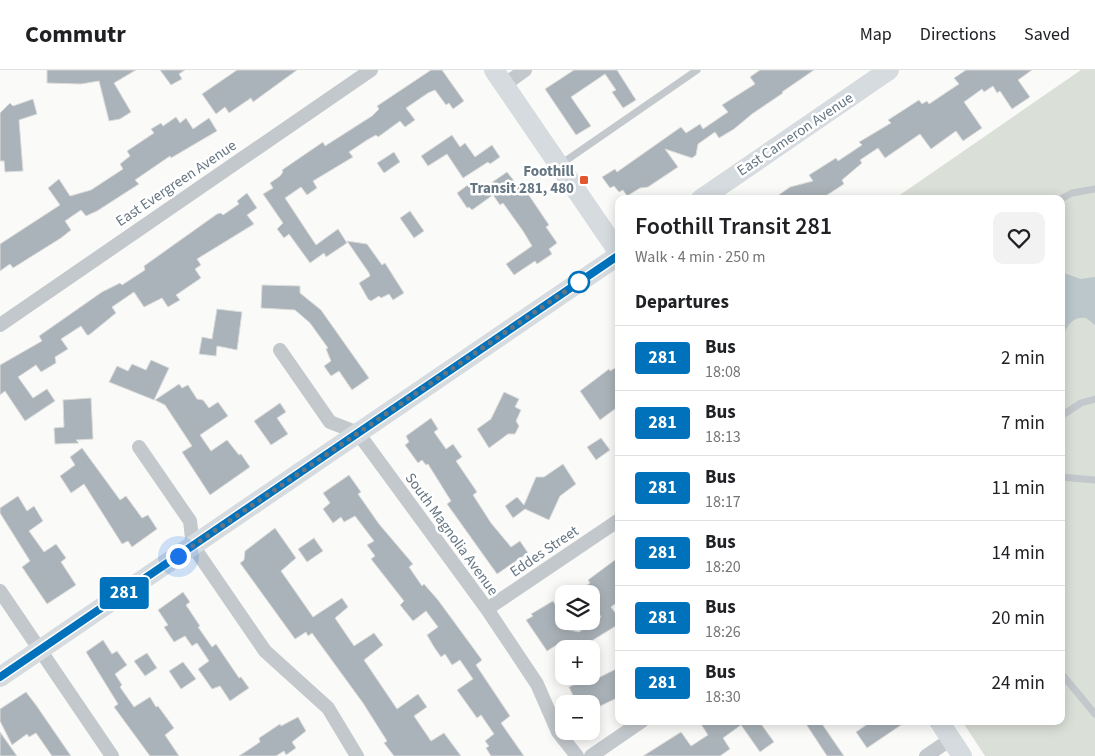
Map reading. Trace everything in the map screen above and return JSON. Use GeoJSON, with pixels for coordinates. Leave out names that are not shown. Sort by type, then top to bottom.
{"type":"FeatureCollection","features":[{"type":"Feature","properties":{"kind":"main road","name":"East Cameron Avenue"},"geometry":{"type":"LineString","coordinates":[[707,195],[888,70]]}},
{"type":"Feature","properties":{"kind":"main road"},"geometry":{"type":"LineString","coordinates":[[499,77],[615,248]]}},
{"type":"Feature","properties":{"kind":"main road"},"geometry":{"type":"LineString","coordinates":[[0,677],[615,257]]}},
{"type":"Feature","properties":{"kind":"main road"},"geometry":{"type":"LineString","coordinates":[[941,725],[962,756]]}},
{"type":"Feature","properties":{"kind":"street","name":"East Evergreen Avenue"},"geometry":{"type":"LineString","coordinates":[[0,325],[371,70]]}},
{"type":"Feature","properties":{"kind":"street"},"geometry":{"type":"LineString","coordinates":[[499,77],[525,70]]}},
{"type":"Feature","properties":{"kind":"street"},"geometry":{"type":"LineString","coordinates":[[280,350],[330,422],[358,433]]}},
{"type":"Feature","properties":{"kind":"street","name":"South Magnolia Avenue"},"geometry":{"type":"LineString","coordinates":[[358,433],[487,609],[537,684],[558,732],[577,756]]}},
{"type":"Feature","properties":{"kind":"street"},"geometry":{"type":"LineString","coordinates":[[139,447],[190,521],[193,546],[265,651],[328,708],[357,756]]}},
{"type":"Feature","properties":{"kind":"street","name":"Eddes Street"},"geometry":{"type":"LineString","coordinates":[[487,609],[615,523]]}},
{"type":"Feature","properties":{"kind":"street"},"geometry":{"type":"LineString","coordinates":[[0,591],[112,756]]}},
{"type":"Feature","properties":{"kind":"street"},"geometry":{"type":"LineString","coordinates":[[591,756],[636,725]]}},
{"type":"Feature","properties":{"kind":"street"},"geometry":{"type":"LineString","coordinates":[[926,756],[951,739]]}},
{"type":"Feature","properties":{"kind":"lane"},"geometry":{"type":"LineString","coordinates":[[559,166],[696,70]]}},
{"type":"Feature","properties":{"kind":"lane"},"geometry":{"type":"LineString","coordinates":[[1065,197],[1072,193],[1095,189]]}},
{"type":"Feature","properties":{"kind":"lane"},"geometry":{"type":"LineString","coordinates":[[1065,413],[1081,403],[1095,399]]}},
{"type":"Feature","properties":{"kind":"lane"},"geometry":{"type":"LineString","coordinates":[[1065,477],[1095,480]]}},
{"type":"Feature","properties":{"kind":"lane"},"geometry":{"type":"LineString","coordinates":[[1065,679],[1095,714]]}},
{"type":"Feature","properties":{"kind":"shaded area"},"geometry":{"type":"Polygon","coordinates":[[[1081,70],[1095,70],[1095,756],[985,756],[965,725],[1065,725],[1065,195],[900,195],[1081,70]]]}},
{"type":"Feature","properties":{"kind":"shaded area"},"geometry":{"type":"Polygon","coordinates":[[[1065,273],[1081,279],[1095,277],[1095,325],[1086,318],[1077,319],[1065,331],[1065,273]]]}},
{"type":"Feature","properties":{"kind":"building"},"geometry":{"type":"Polygon","coordinates":[[[47,70],[136,70],[114,83],[131,112],[120,119],[109,121],[99,81],[81,84],[47,83],[47,70]]]}},
{"type":"Feature","properties":{"kind":"building"},"geometry":{"type":"Polygon","coordinates":[[[160,70],[185,70],[179,74],[182,79],[171,85],[160,70]]]}},
{"type":"Feature","properties":{"kind":"building"},"geometry":{"type":"Polygon","coordinates":[[[237,70],[297,70],[253,102],[251,98],[229,113],[225,107],[216,114],[202,94],[237,70]]]}},
{"type":"Feature","properties":{"kind":"building"},"geometry":{"type":"Polygon","coordinates":[[[431,70],[442,70],[464,101],[453,109],[449,103],[446,105],[435,90],[428,93],[406,108],[415,120],[405,127],[400,121],[378,137],[376,135],[349,152],[353,157],[313,181],[317,188],[307,195],[301,187],[285,198],[316,245],[338,229],[347,243],[326,257],[324,253],[310,263],[289,234],[284,238],[277,229],[283,223],[263,194],[273,188],[270,183],[280,176],[283,172],[282,170],[323,142],[325,146],[372,116],[379,109],[377,106],[431,70]]]}},
{"type":"Feature","properties":{"kind":"building"},"geometry":{"type":"Polygon","coordinates":[[[574,70],[617,70],[636,100],[623,108],[612,92],[616,90],[605,74],[571,97],[591,126],[576,135],[545,89],[574,70]]]}},
{"type":"Feature","properties":{"kind":"building"},"geometry":{"type":"Polygon","coordinates":[[[760,70],[814,70],[734,129],[719,138],[715,132],[698,144],[696,155],[692,158],[665,149],[678,167],[648,187],[640,188],[629,195],[626,195],[623,190],[619,192],[614,186],[610,188],[602,177],[615,169],[617,172],[681,127],[686,133],[700,124],[703,129],[728,112],[722,105],[755,84],[750,77],[760,70]]]}},
{"type":"Feature","properties":{"kind":"building"},"geometry":{"type":"Polygon","coordinates":[[[966,70],[1032,70],[1018,80],[1030,97],[1012,109],[1000,91],[997,93],[993,86],[984,92],[982,89],[964,102],[982,128],[963,141],[956,131],[931,149],[920,134],[885,158],[878,148],[860,160],[862,163],[842,180],[844,184],[827,195],[779,195],[790,187],[813,181],[809,175],[836,158],[838,161],[862,145],[859,142],[891,123],[888,120],[919,100],[922,104],[927,101],[929,104],[959,84],[954,78],[966,70]]]}},
{"type":"Feature","properties":{"kind":"building"},"geometry":{"type":"Polygon","coordinates":[[[33,99],[37,114],[19,120],[23,171],[5,172],[4,161],[0,161],[0,113],[10,103],[13,106],[33,99]]]}},
{"type":"Feature","properties":{"kind":"building"},"geometry":{"type":"Polygon","coordinates":[[[176,117],[180,123],[186,118],[193,129],[209,118],[217,131],[171,158],[170,156],[135,180],[139,184],[97,211],[86,216],[81,210],[65,221],[71,230],[61,238],[13,268],[10,264],[0,271],[0,244],[60,205],[48,188],[59,179],[70,196],[91,190],[123,169],[120,164],[130,156],[127,151],[154,133],[151,129],[161,123],[163,126],[176,117]]]}},
{"type":"Feature","properties":{"kind":"building"},"geometry":{"type":"Polygon","coordinates":[[[452,135],[460,147],[465,143],[475,157],[492,145],[500,157],[490,164],[488,162],[463,178],[447,154],[428,166],[421,156],[452,135]]]}},
{"type":"Feature","properties":{"kind":"building"},"geometry":{"type":"Polygon","coordinates":[[[394,152],[400,162],[384,173],[377,163],[394,152]]]}},
{"type":"Feature","properties":{"kind":"building"},"geometry":{"type":"Polygon","coordinates":[[[507,172],[519,187],[522,185],[549,225],[546,227],[557,243],[549,249],[552,254],[537,264],[535,261],[514,275],[506,264],[532,246],[523,231],[503,203],[500,205],[493,195],[472,210],[469,207],[467,208],[457,193],[469,184],[475,194],[507,172]]]}},
{"type":"Feature","properties":{"kind":"building"},"geometry":{"type":"Polygon","coordinates":[[[247,193],[257,208],[247,215],[254,224],[197,259],[201,265],[195,269],[201,278],[176,295],[180,300],[168,307],[162,298],[144,307],[134,292],[112,307],[116,313],[89,335],[81,326],[61,339],[68,349],[55,357],[56,363],[41,372],[36,365],[18,377],[33,398],[47,389],[55,401],[25,421],[5,391],[0,395],[0,365],[42,341],[39,336],[102,292],[120,283],[122,285],[145,270],[144,266],[217,214],[221,213],[223,215],[239,204],[237,201],[247,193]]]}},
{"type":"Feature","properties":{"kind":"building"},"geometry":{"type":"Polygon","coordinates":[[[410,211],[424,231],[414,238],[400,218],[410,211]]]}},
{"type":"Feature","properties":{"kind":"building"},"geometry":{"type":"Polygon","coordinates":[[[347,241],[367,244],[382,265],[385,263],[404,293],[393,300],[389,294],[381,298],[379,296],[371,301],[368,299],[359,283],[370,276],[369,273],[347,241]]]}},
{"type":"Feature","properties":{"kind":"building"},"geometry":{"type":"Polygon","coordinates":[[[262,285],[300,286],[300,293],[321,310],[369,378],[352,390],[339,371],[331,376],[324,366],[331,361],[326,349],[328,348],[310,323],[295,310],[261,308],[262,285]]]}},
{"type":"Feature","properties":{"kind":"building"},"geometry":{"type":"Polygon","coordinates":[[[217,309],[242,312],[237,350],[217,346],[216,356],[199,354],[202,337],[212,339],[217,309]]]}},
{"type":"Feature","properties":{"kind":"building"},"geometry":{"type":"Polygon","coordinates":[[[151,360],[169,368],[154,400],[109,382],[117,366],[128,371],[132,364],[146,370],[151,360]]]}},
{"type":"Feature","properties":{"kind":"building"},"geometry":{"type":"Polygon","coordinates":[[[615,368],[615,409],[600,420],[580,391],[609,369],[610,371],[615,368]]]}},
{"type":"Feature","properties":{"kind":"building"},"geometry":{"type":"Polygon","coordinates":[[[179,384],[182,388],[188,385],[197,399],[203,400],[209,408],[218,402],[228,416],[200,435],[211,451],[227,440],[239,455],[241,454],[250,467],[210,495],[182,452],[192,446],[165,405],[155,400],[179,384]]]}},
{"type":"Feature","properties":{"kind":"building"},"geometry":{"type":"Polygon","coordinates":[[[504,392],[519,399],[515,407],[521,410],[516,421],[519,426],[515,434],[508,434],[489,448],[477,429],[491,419],[504,392]]]}},
{"type":"Feature","properties":{"kind":"building"},"geometry":{"type":"Polygon","coordinates":[[[91,398],[93,439],[76,440],[79,443],[55,444],[54,428],[64,427],[63,400],[91,398]]]}},
{"type":"Feature","properties":{"kind":"building"},"geometry":{"type":"Polygon","coordinates":[[[280,403],[286,412],[277,418],[288,434],[271,445],[254,421],[280,403]]]}},
{"type":"Feature","properties":{"kind":"building"},"geometry":{"type":"Polygon","coordinates":[[[431,418],[438,429],[434,432],[446,449],[453,444],[462,457],[456,461],[477,492],[473,495],[491,523],[511,547],[520,541],[528,553],[497,574],[447,504],[451,501],[428,464],[426,465],[422,460],[418,463],[405,445],[409,442],[406,436],[431,418]]]}},
{"type":"Feature","properties":{"kind":"building"},"geometry":{"type":"Polygon","coordinates":[[[601,438],[610,450],[596,460],[587,447],[601,438]]]}},
{"type":"Feature","properties":{"kind":"building"},"geometry":{"type":"Polygon","coordinates":[[[82,448],[120,500],[126,496],[142,518],[148,515],[157,529],[132,547],[128,541],[122,544],[84,484],[71,493],[60,476],[75,465],[70,457],[82,448]]]}},
{"type":"Feature","properties":{"kind":"building"},"geometry":{"type":"Polygon","coordinates":[[[563,464],[576,484],[560,496],[549,520],[525,509],[513,518],[505,506],[517,497],[524,505],[536,477],[544,477],[563,464]]]}},
{"type":"Feature","properties":{"kind":"building"},"geometry":{"type":"Polygon","coordinates":[[[349,475],[361,492],[358,494],[379,524],[413,564],[409,567],[422,586],[424,584],[438,600],[482,660],[476,665],[510,716],[501,723],[524,756],[491,756],[486,748],[489,746],[485,741],[494,734],[481,715],[477,718],[457,690],[473,679],[460,660],[452,665],[445,654],[441,657],[427,635],[438,627],[426,611],[413,621],[400,605],[404,601],[371,559],[375,556],[367,545],[374,541],[355,516],[344,522],[341,517],[333,523],[323,509],[330,503],[323,493],[349,475]]]}},
{"type":"Feature","properties":{"kind":"building"},"geometry":{"type":"Polygon","coordinates":[[[18,496],[27,511],[34,506],[43,521],[29,531],[44,552],[56,544],[66,558],[61,562],[76,585],[47,604],[22,567],[30,561],[0,513],[0,508],[18,496]]]}},
{"type":"Feature","properties":{"kind":"building"},"geometry":{"type":"Polygon","coordinates":[[[275,528],[296,558],[281,571],[313,617],[342,598],[348,607],[335,618],[354,646],[374,633],[383,645],[364,660],[397,709],[418,694],[427,707],[414,716],[431,741],[444,733],[461,756],[394,756],[384,743],[387,741],[363,703],[312,633],[308,636],[306,632],[295,639],[240,563],[244,560],[245,551],[275,528]]]}},
{"type":"Feature","properties":{"kind":"building"},"geometry":{"type":"Polygon","coordinates":[[[314,538],[323,551],[307,562],[298,549],[314,538]]]}},
{"type":"Feature","properties":{"kind":"building"},"geometry":{"type":"Polygon","coordinates":[[[615,560],[615,604],[611,607],[615,612],[615,626],[593,640],[555,640],[555,646],[547,651],[526,620],[533,616],[531,614],[553,601],[555,604],[555,630],[579,632],[582,630],[600,630],[600,585],[587,585],[590,583],[588,580],[615,560]]]}},
{"type":"Feature","properties":{"kind":"building"},"geometry":{"type":"Polygon","coordinates":[[[183,592],[190,602],[186,605],[200,626],[198,627],[212,647],[216,644],[239,678],[241,677],[249,688],[230,701],[220,686],[212,689],[198,669],[209,661],[197,643],[192,646],[185,636],[174,642],[164,627],[168,625],[158,610],[183,592]]]}},
{"type":"Feature","properties":{"kind":"building"},"geometry":{"type":"Polygon","coordinates":[[[103,640],[112,654],[117,651],[127,665],[115,674],[122,685],[120,687],[134,707],[150,697],[156,707],[158,706],[174,728],[165,735],[179,756],[150,756],[114,707],[118,704],[86,652],[103,640]]]}},
{"type":"Feature","properties":{"kind":"building"},"geometry":{"type":"Polygon","coordinates":[[[147,653],[157,668],[145,676],[134,661],[147,653]]]}},
{"type":"Feature","properties":{"kind":"building"},"geometry":{"type":"Polygon","coordinates":[[[183,662],[196,679],[181,689],[169,671],[183,662]]]}},
{"type":"Feature","properties":{"kind":"building"},"geometry":{"type":"Polygon","coordinates":[[[615,670],[615,699],[600,706],[600,695],[573,695],[569,687],[573,685],[600,685],[600,677],[615,670]]]}},
{"type":"Feature","properties":{"kind":"building"},"geometry":{"type":"Polygon","coordinates":[[[26,692],[71,756],[52,756],[36,733],[29,737],[27,734],[12,745],[0,721],[0,709],[26,692]]]}},
{"type":"Feature","properties":{"kind":"building"},"geometry":{"type":"Polygon","coordinates":[[[298,717],[306,731],[292,742],[296,748],[286,755],[284,751],[276,756],[239,756],[260,742],[259,738],[280,724],[281,726],[298,717]]]}},
{"type":"Feature","properties":{"kind":"building"},"geometry":{"type":"Polygon","coordinates":[[[702,725],[741,725],[723,738],[730,749],[720,756],[643,756],[681,732],[691,746],[708,735],[702,725]]]}},
{"type":"Feature","properties":{"kind":"building"},"geometry":{"type":"Polygon","coordinates":[[[741,725],[762,725],[774,742],[760,752],[741,725]]]}},
{"type":"Feature","properties":{"kind":"building"},"geometry":{"type":"Polygon","coordinates":[[[807,725],[823,725],[844,756],[827,756],[807,725]]]}},
{"type":"Feature","properties":{"kind":"building"},"geometry":{"type":"Polygon","coordinates":[[[866,725],[901,725],[867,748],[856,732],[866,725]]]}},
{"type":"Feature","properties":{"kind":"building"},"geometry":{"type":"Polygon","coordinates":[[[0,732],[17,756],[0,756],[0,732]]]}},
{"type":"Feature","properties":{"kind":"bus line","name":"281"},"geometry":{"type":"LineString","coordinates":[[0,677],[615,258]]}},
{"type":"Feature","properties":{"kind":"place","name":"Foothill Transit 281, 480"},"geometry":{"type":"Point","coordinates":[584,180]}},
{"type":"Feature","properties":{"kind":"route"},"geometry":{"type":"LineString","coordinates":[[178,556],[579,282]]}}]}
